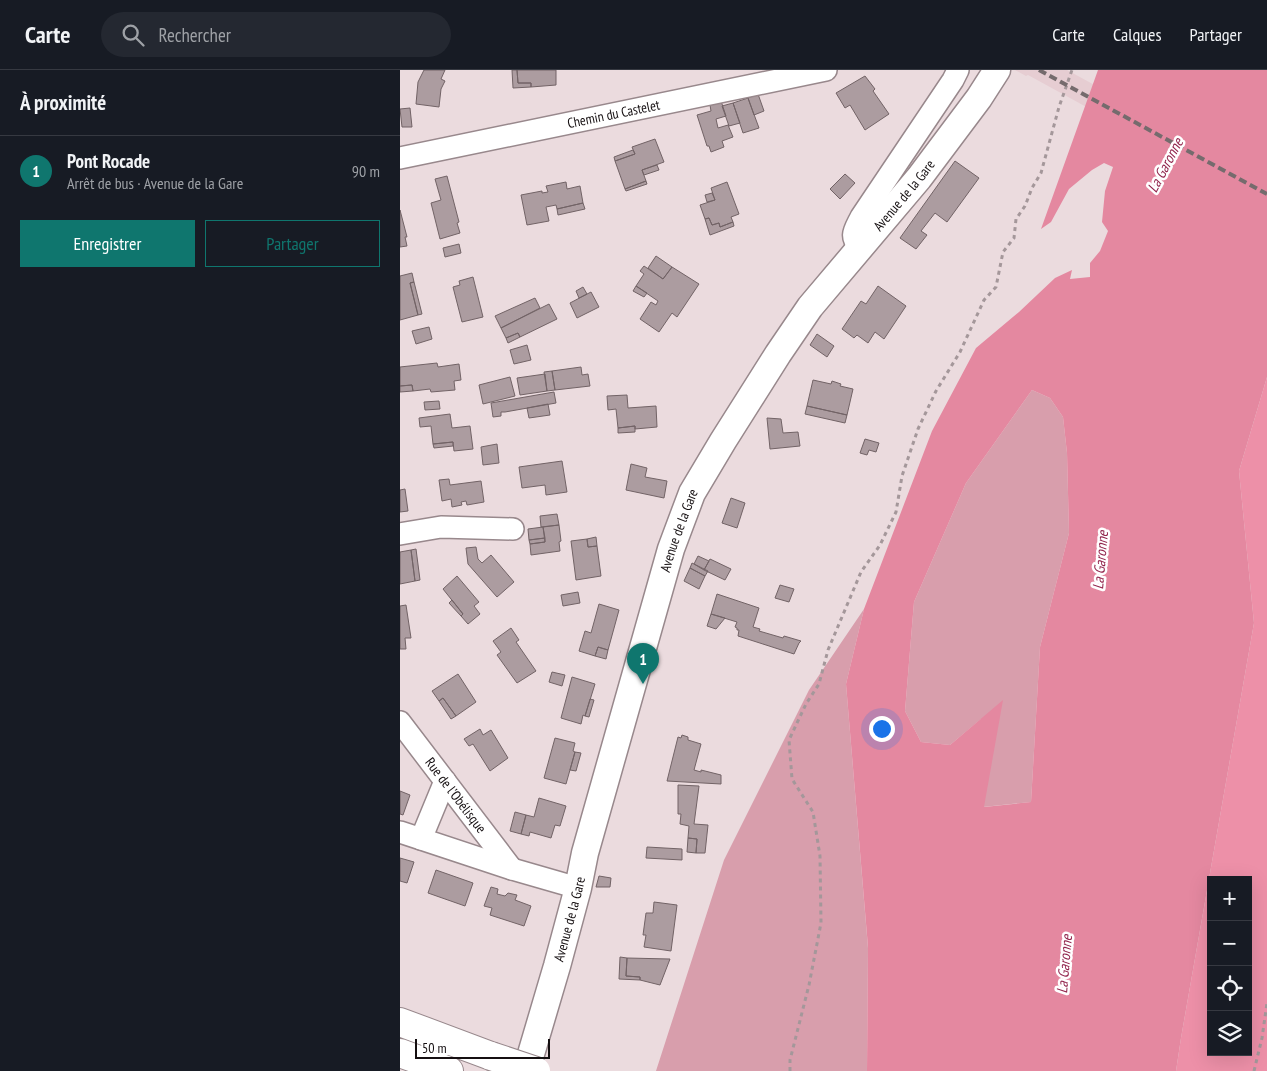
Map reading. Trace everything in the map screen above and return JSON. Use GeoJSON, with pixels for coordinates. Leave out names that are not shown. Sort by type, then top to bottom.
{"type":"FeatureCollection","features":[{"type":"Feature","properties":{"kind":"highway"},"geometry":{"type":"LineString","coordinates":[[400,1022],[536,1071]]}},
{"type":"Feature","properties":{"kind":"highway"},"geometry":{"type":"LineString","coordinates":[[400,1053],[449,1071]]}},
{"type":"Feature","properties":{"kind":"street","name":"Chemin du Castelet"},"geometry":{"type":"LineString","coordinates":[[400,158],[826,70]]}},
{"type":"Feature","properties":{"kind":"street"},"geometry":{"type":"LineString","coordinates":[[860,248],[854,242],[852,233],[954,80],[958,70]]}},
{"type":"Feature","properties":{"kind":"street","name":"Avenue de la Gare"},"geometry":{"type":"LineString","coordinates":[[526,1071],[557,966],[578,888],[585,853],[671,549],[692,493],[778,354],[810,307],[919,178],[979,98],[997,70]]}},
{"type":"Feature","properties":{"kind":"street"},"geometry":{"type":"LineString","coordinates":[[400,534],[441,527],[513,529]]}},
{"type":"Feature","properties":{"kind":"street","name":"Rue de l'Obélisque"},"geometry":{"type":"LineString","coordinates":[[400,722],[512,869]]}},
{"type":"Feature","properties":{"kind":"street"},"geometry":{"type":"LineString","coordinates":[[421,839],[445,781]]}},
{"type":"Feature","properties":{"kind":"street","name":"Rue de l'Obélisque"},"geometry":{"type":"LineString","coordinates":[[400,832],[512,869],[578,888]]}},
{"type":"Feature","properties":{"kind":"path"},"geometry":{"type":"LineString","coordinates":[[790,1071],[790,1060],[809,985],[821,923],[820,856],[813,812],[792,779],[789,740],[806,704],[820,684],[828,650],[861,572],[880,545],[896,512],[902,476],[918,429],[936,391],[960,352],[984,300],[996,287],[1003,252],[1014,238],[1016,220],[1041,173],[1072,70]]}},
{"type":"Feature","properties":{"kind":"path"},"geometry":{"type":"LineString","coordinates":[[1254,1071],[1262,1038],[1267,1003]]}},
{"type":"Feature","properties":{"kind":"shaded area"},"geometry":{"type":"Polygon","coordinates":[[[1015,70],[1067,70],[1267,179],[1267,206],[1028,75],[1026,76],[1015,70]]]}},
{"type":"Feature","properties":{"kind":"shaded area"},"geometry":{"type":"Polygon","coordinates":[[[1267,377],[1267,1071],[1176,1071],[1207,890],[1207,1056],[1252,1056],[1252,876],[1209,876],[1254,623],[1239,471],[1267,377]]]}},
{"type":"Feature","properties":{"kind":"shaded area"},"geometry":{"type":"Polygon","coordinates":[[[1032,390],[1050,398],[1063,417],[1067,453],[1069,533],[1040,647],[1031,802],[983,807],[981,719],[950,745],[921,742],[905,711],[914,602],[966,483],[1032,390]]]}},
{"type":"Feature","properties":{"kind":"shaded area"},"geometry":{"type":"Polygon","coordinates":[[[864,609],[846,684],[868,948],[867,1071],[656,1071],[724,860],[809,690],[864,609]]]}},
{"type":"Feature","properties":{"kind":"water","name":"La Garonne"},"geometry":{"type":"Polygon","coordinates":[[[1098,70],[1267,70],[1267,377],[1239,471],[1254,623],[1209,876],[1207,876],[1207,890],[1176,1071],[867,1071],[868,947],[846,684],[864,609],[932,431],[976,348],[1019,312],[1055,278],[1072,270],[1070,279],[1090,277],[1090,263],[1100,251],[1108,231],[1102,222],[1105,191],[1113,167],[1104,163],[1092,170],[1069,189],[1051,222],[1041,229],[1098,70]],[[1032,390],[966,483],[914,602],[905,711],[921,742],[950,745],[1003,700],[984,807],[1031,802],[1040,647],[1069,533],[1067,453],[1063,417],[1050,398],[1032,390]]]}},
{"type":"Feature","properties":{"kind":"building"},"geometry":{"type":"Polygon","coordinates":[[[424,70],[445,70],[441,79],[445,81],[441,89],[439,107],[416,104],[418,82],[424,70]]]}},
{"type":"Feature","properties":{"kind":"building"},"geometry":{"type":"Polygon","coordinates":[[[512,70],[517,70],[518,83],[531,83],[531,87],[513,88],[512,70]]]}},
{"type":"Feature","properties":{"kind":"building"},"geometry":{"type":"Polygon","coordinates":[[[517,70],[556,70],[556,85],[531,87],[531,83],[518,83],[517,70]]]}},
{"type":"Feature","properties":{"kind":"building"},"geometry":{"type":"Polygon","coordinates":[[[865,76],[875,89],[873,91],[889,114],[865,130],[850,105],[845,108],[836,93],[865,76]]]}},
{"type":"Feature","properties":{"kind":"building"},"geometry":{"type":"Polygon","coordinates":[[[758,94],[764,111],[754,115],[748,98],[758,94]]]}},
{"type":"Feature","properties":{"kind":"building"},"geometry":{"type":"Polygon","coordinates":[[[748,98],[759,128],[743,133],[733,103],[748,98]]]}},
{"type":"Feature","properties":{"kind":"building"},"geometry":{"type":"Polygon","coordinates":[[[721,101],[726,116],[716,119],[718,128],[728,125],[733,137],[722,141],[724,147],[711,152],[709,146],[707,146],[697,115],[711,111],[710,105],[721,101]]]}},
{"type":"Feature","properties":{"kind":"building"},"geometry":{"type":"Polygon","coordinates":[[[733,103],[740,123],[729,126],[722,106],[733,103]]]}},
{"type":"Feature","properties":{"kind":"building"},"geometry":{"type":"Polygon","coordinates":[[[410,108],[412,127],[402,127],[400,109],[410,108]]]}},
{"type":"Feature","properties":{"kind":"building"},"geometry":{"type":"Polygon","coordinates":[[[655,139],[664,162],[642,170],[646,181],[625,189],[615,161],[635,154],[632,147],[655,139]]]}},
{"type":"Feature","properties":{"kind":"building"},"geometry":{"type":"Polygon","coordinates":[[[633,150],[635,154],[615,161],[614,157],[633,150]]]}},
{"type":"Feature","properties":{"kind":"building"},"geometry":{"type":"Polygon","coordinates":[[[955,161],[979,178],[947,222],[935,213],[921,231],[927,235],[916,249],[900,238],[955,161]]]}},
{"type":"Feature","properties":{"kind":"building"},"geometry":{"type":"Polygon","coordinates":[[[657,165],[659,170],[644,175],[642,170],[657,165]]]}},
{"type":"Feature","properties":{"kind":"building"},"geometry":{"type":"Polygon","coordinates":[[[845,174],[855,183],[840,199],[830,189],[845,174]]]}},
{"type":"Feature","properties":{"kind":"building"},"geometry":{"type":"Polygon","coordinates":[[[447,176],[460,233],[440,239],[431,203],[441,200],[435,179],[447,176]]]}},
{"type":"Feature","properties":{"kind":"building"},"geometry":{"type":"Polygon","coordinates":[[[646,181],[647,184],[626,191],[625,189],[646,181]]]}},
{"type":"Feature","properties":{"kind":"building"},"geometry":{"type":"Polygon","coordinates":[[[566,182],[567,189],[580,186],[583,203],[557,209],[556,205],[546,207],[549,221],[527,225],[521,195],[542,191],[542,193],[548,192],[546,186],[566,182]]]}},
{"type":"Feature","properties":{"kind":"building"},"geometry":{"type":"Polygon","coordinates":[[[727,182],[739,214],[731,217],[733,222],[720,227],[719,223],[712,225],[709,218],[705,219],[700,205],[715,200],[711,188],[727,182]]]}},
{"type":"Feature","properties":{"kind":"building"},"geometry":{"type":"Polygon","coordinates":[[[712,193],[715,200],[707,202],[705,195],[712,193]]]}},
{"type":"Feature","properties":{"kind":"building"},"geometry":{"type":"Polygon","coordinates":[[[583,203],[585,209],[558,215],[557,209],[583,203]]]}},
{"type":"Feature","properties":{"kind":"building"},"geometry":{"type":"Polygon","coordinates":[[[400,210],[407,237],[405,237],[407,246],[400,247],[400,210]]]}},
{"type":"Feature","properties":{"kind":"building"},"geometry":{"type":"Polygon","coordinates":[[[709,218],[712,225],[719,223],[720,227],[733,222],[734,226],[710,235],[705,219],[709,218]]]}},
{"type":"Feature","properties":{"kind":"building"},"geometry":{"type":"Polygon","coordinates":[[[459,244],[461,253],[445,257],[443,248],[459,244]]]}},
{"type":"Feature","properties":{"kind":"building"},"geometry":{"type":"Polygon","coordinates":[[[656,256],[672,267],[663,279],[648,268],[656,256]]]}},
{"type":"Feature","properties":{"kind":"building"},"geometry":{"type":"Polygon","coordinates":[[[644,266],[663,279],[672,267],[699,284],[677,317],[672,313],[659,332],[640,319],[651,302],[656,305],[658,301],[636,286],[644,274],[640,271],[644,266]]]}},
{"type":"Feature","properties":{"kind":"building"},"geometry":{"type":"Polygon","coordinates":[[[412,273],[414,282],[410,283],[418,315],[400,320],[400,276],[412,273]]]}},
{"type":"Feature","properties":{"kind":"building"},"geometry":{"type":"Polygon","coordinates":[[[473,277],[483,317],[462,322],[453,287],[460,285],[459,281],[473,277]]]}},
{"type":"Feature","properties":{"kind":"building"},"geometry":{"type":"Polygon","coordinates":[[[414,282],[422,314],[418,315],[410,283],[414,282]]]}},
{"type":"Feature","properties":{"kind":"building"},"geometry":{"type":"Polygon","coordinates":[[[636,286],[647,293],[644,297],[633,291],[636,286]]]}},
{"type":"Feature","properties":{"kind":"building"},"geometry":{"type":"Polygon","coordinates":[[[878,286],[906,306],[884,339],[875,332],[868,343],[857,335],[854,338],[842,329],[861,301],[866,304],[878,286]]]}},
{"type":"Feature","properties":{"kind":"building"},"geometry":{"type":"Polygon","coordinates":[[[583,287],[587,294],[579,298],[576,291],[583,287]]]}},
{"type":"Feature","properties":{"kind":"building"},"geometry":{"type":"Polygon","coordinates":[[[591,292],[599,307],[577,318],[570,303],[591,292]]]}},
{"type":"Feature","properties":{"kind":"building"},"geometry":{"type":"Polygon","coordinates":[[[535,298],[540,308],[501,328],[495,316],[535,298]]]}},
{"type":"Feature","properties":{"kind":"building"},"geometry":{"type":"Polygon","coordinates":[[[549,304],[557,319],[520,337],[518,333],[506,338],[501,328],[549,304]]]}},
{"type":"Feature","properties":{"kind":"building"},"geometry":{"type":"Polygon","coordinates":[[[429,327],[432,339],[416,344],[412,331],[429,327]]]}},
{"type":"Feature","properties":{"kind":"building"},"geometry":{"type":"Polygon","coordinates":[[[518,333],[520,337],[508,343],[506,338],[518,333]]]}},
{"type":"Feature","properties":{"kind":"building"},"geometry":{"type":"Polygon","coordinates":[[[817,334],[834,346],[827,357],[810,345],[817,334]]]}},
{"type":"Feature","properties":{"kind":"building"},"geometry":{"type":"Polygon","coordinates":[[[527,345],[531,360],[514,364],[510,350],[527,345]]]}},
{"type":"Feature","properties":{"kind":"building"},"geometry":{"type":"Polygon","coordinates":[[[437,363],[438,367],[459,364],[461,380],[454,381],[455,390],[431,392],[430,389],[413,391],[412,385],[400,386],[400,367],[437,363]]]}},
{"type":"Feature","properties":{"kind":"building"},"geometry":{"type":"Polygon","coordinates":[[[581,367],[582,375],[588,374],[590,386],[555,390],[552,371],[581,367]]]}},
{"type":"Feature","properties":{"kind":"building"},"geometry":{"type":"Polygon","coordinates":[[[552,371],[555,390],[547,391],[544,372],[552,371]]]}},
{"type":"Feature","properties":{"kind":"building"},"geometry":{"type":"Polygon","coordinates":[[[545,374],[547,391],[520,395],[517,378],[545,374]]]}},
{"type":"Feature","properties":{"kind":"building"},"geometry":{"type":"Polygon","coordinates":[[[510,377],[515,396],[483,404],[479,385],[510,377]]]}},
{"type":"Feature","properties":{"kind":"building"},"geometry":{"type":"Polygon","coordinates":[[[813,380],[831,384],[832,381],[841,384],[840,386],[853,389],[847,415],[807,406],[813,380]]]}},
{"type":"Feature","properties":{"kind":"building"},"geometry":{"type":"Polygon","coordinates":[[[412,385],[413,391],[400,392],[400,386],[412,385]]]}},
{"type":"Feature","properties":{"kind":"building"},"geometry":{"type":"Polygon","coordinates":[[[554,392],[556,403],[501,412],[501,416],[493,417],[491,403],[554,392]]]}},
{"type":"Feature","properties":{"kind":"building"},"geometry":{"type":"Polygon","coordinates":[[[627,395],[628,408],[656,406],[657,427],[635,429],[635,426],[618,428],[616,409],[608,410],[607,396],[627,395]]]}},
{"type":"Feature","properties":{"kind":"building"},"geometry":{"type":"Polygon","coordinates":[[[439,401],[440,409],[425,410],[424,402],[439,401]]]}},
{"type":"Feature","properties":{"kind":"building"},"geometry":{"type":"Polygon","coordinates":[[[548,404],[550,415],[529,418],[527,408],[548,404]]]}},
{"type":"Feature","properties":{"kind":"building"},"geometry":{"type":"Polygon","coordinates":[[[807,406],[847,415],[845,423],[805,414],[807,406]]]}},
{"type":"Feature","properties":{"kind":"building"},"geometry":{"type":"Polygon","coordinates":[[[450,414],[452,428],[470,426],[473,449],[454,451],[453,442],[433,444],[431,426],[420,427],[419,418],[450,414]]]}},
{"type":"Feature","properties":{"kind":"building"},"geometry":{"type":"Polygon","coordinates":[[[767,418],[781,419],[783,433],[798,432],[800,446],[770,449],[767,418]]]}},
{"type":"Feature","properties":{"kind":"building"},"geometry":{"type":"Polygon","coordinates":[[[635,426],[635,432],[618,433],[618,428],[635,426]]]}},
{"type":"Feature","properties":{"kind":"building"},"geometry":{"type":"Polygon","coordinates":[[[865,439],[879,443],[876,452],[869,450],[867,455],[860,453],[865,439]]]}},
{"type":"Feature","properties":{"kind":"building"},"geometry":{"type":"Polygon","coordinates":[[[453,442],[453,446],[434,448],[433,444],[453,442]]]}},
{"type":"Feature","properties":{"kind":"building"},"geometry":{"type":"Polygon","coordinates":[[[497,444],[499,463],[483,465],[481,447],[497,444]]]}},
{"type":"Feature","properties":{"kind":"building"},"geometry":{"type":"Polygon","coordinates":[[[562,461],[567,492],[546,495],[545,485],[522,488],[519,467],[562,461]]]}},
{"type":"Feature","properties":{"kind":"building"},"geometry":{"type":"Polygon","coordinates":[[[631,464],[647,468],[645,477],[667,481],[664,498],[626,490],[631,464]]]}},
{"type":"Feature","properties":{"kind":"building"},"geometry":{"type":"Polygon","coordinates":[[[449,479],[450,485],[481,481],[484,502],[467,505],[466,501],[461,502],[462,505],[452,507],[451,499],[442,501],[439,480],[449,479]]]}},
{"type":"Feature","properties":{"kind":"building"},"geometry":{"type":"Polygon","coordinates":[[[405,489],[408,511],[400,512],[400,490],[405,489]]]}},
{"type":"Feature","properties":{"kind":"building"},"geometry":{"type":"Polygon","coordinates":[[[731,498],[745,503],[737,528],[722,523],[731,498]]]}},
{"type":"Feature","properties":{"kind":"building"},"geometry":{"type":"Polygon","coordinates":[[[557,514],[559,525],[541,527],[540,516],[557,514]]]}},
{"type":"Feature","properties":{"kind":"building"},"geometry":{"type":"Polygon","coordinates":[[[559,525],[560,551],[531,555],[530,544],[545,542],[543,527],[559,525]]]}},
{"type":"Feature","properties":{"kind":"building"},"geometry":{"type":"Polygon","coordinates":[[[543,527],[545,538],[529,540],[528,529],[543,527]]]}},
{"type":"Feature","properties":{"kind":"building"},"geometry":{"type":"Polygon","coordinates":[[[596,537],[597,546],[588,547],[587,539],[596,537]]]}},
{"type":"Feature","properties":{"kind":"building"},"geometry":{"type":"Polygon","coordinates":[[[545,538],[545,542],[530,544],[529,540],[545,538]]]}},
{"type":"Feature","properties":{"kind":"building"},"geometry":{"type":"Polygon","coordinates":[[[587,539],[588,547],[597,546],[601,576],[576,580],[571,541],[587,539]]]}},
{"type":"Feature","properties":{"kind":"building"},"geometry":{"type":"Polygon","coordinates":[[[476,547],[478,559],[482,563],[491,555],[514,582],[497,597],[468,564],[466,548],[476,547]]]}},
{"type":"Feature","properties":{"kind":"building"},"geometry":{"type":"Polygon","coordinates":[[[416,549],[420,580],[415,581],[411,550],[416,549]]]}},
{"type":"Feature","properties":{"kind":"building"},"geometry":{"type":"Polygon","coordinates":[[[411,550],[415,581],[400,584],[400,552],[411,550]]]}},
{"type":"Feature","properties":{"kind":"building"},"geometry":{"type":"Polygon","coordinates":[[[698,556],[709,561],[704,570],[694,564],[698,556]]]}},
{"type":"Feature","properties":{"kind":"building"},"geometry":{"type":"Polygon","coordinates":[[[710,559],[731,569],[725,580],[704,570],[710,559]]]}},
{"type":"Feature","properties":{"kind":"building"},"geometry":{"type":"Polygon","coordinates":[[[692,563],[708,571],[705,576],[690,568],[692,563]]]}},
{"type":"Feature","properties":{"kind":"building"},"geometry":{"type":"Polygon","coordinates":[[[690,568],[705,576],[699,589],[684,581],[690,568]]]}},
{"type":"Feature","properties":{"kind":"building"},"geometry":{"type":"Polygon","coordinates":[[[457,576],[479,602],[474,606],[480,614],[468,624],[461,616],[463,614],[443,589],[457,576]]]}},
{"type":"Feature","properties":{"kind":"building"},"geometry":{"type":"Polygon","coordinates":[[[780,585],[794,589],[789,602],[775,598],[780,585]]]}},
{"type":"Feature","properties":{"kind":"building"},"geometry":{"type":"Polygon","coordinates":[[[578,592],[580,603],[563,606],[561,595],[578,592]]]}},
{"type":"Feature","properties":{"kind":"building"},"geometry":{"type":"Polygon","coordinates":[[[717,594],[759,608],[753,627],[760,629],[759,631],[783,638],[784,636],[801,641],[794,654],[738,636],[739,630],[735,627],[737,622],[711,614],[717,594]]]}},
{"type":"Feature","properties":{"kind":"building"},"geometry":{"type":"Polygon","coordinates":[[[452,600],[463,614],[461,616],[449,603],[452,600]]]}},
{"type":"Feature","properties":{"kind":"building"},"geometry":{"type":"Polygon","coordinates":[[[599,604],[619,610],[608,650],[598,647],[595,656],[579,651],[585,631],[591,633],[599,604]]]}},
{"type":"Feature","properties":{"kind":"building"},"geometry":{"type":"Polygon","coordinates":[[[406,605],[411,638],[405,638],[406,649],[400,649],[400,606],[406,605]]]}},
{"type":"Feature","properties":{"kind":"building"},"geometry":{"type":"Polygon","coordinates":[[[711,614],[725,618],[716,629],[707,626],[711,614]]]}},
{"type":"Feature","properties":{"kind":"building"},"geometry":{"type":"Polygon","coordinates":[[[511,628],[519,640],[516,642],[536,671],[517,683],[497,655],[501,652],[493,641],[511,628]]]}},
{"type":"Feature","properties":{"kind":"building"},"geometry":{"type":"Polygon","coordinates":[[[598,647],[608,650],[606,659],[595,656],[598,647]]]}},
{"type":"Feature","properties":{"kind":"building"},"geometry":{"type":"Polygon","coordinates":[[[552,672],[565,675],[562,686],[549,682],[552,672]]]}},
{"type":"Feature","properties":{"kind":"building"},"geometry":{"type":"Polygon","coordinates":[[[458,674],[476,702],[456,716],[443,698],[439,701],[432,691],[458,674]]]}},
{"type":"Feature","properties":{"kind":"building"},"geometry":{"type":"Polygon","coordinates":[[[572,677],[595,684],[581,724],[561,718],[572,677]]]}},
{"type":"Feature","properties":{"kind":"building"},"geometry":{"type":"Polygon","coordinates":[[[443,698],[456,716],[451,719],[439,701],[443,698]]]}},
{"type":"Feature","properties":{"kind":"building"},"geometry":{"type":"Polygon","coordinates":[[[590,699],[594,700],[589,717],[585,716],[590,699]]]}},
{"type":"Feature","properties":{"kind":"building"},"geometry":{"type":"Polygon","coordinates":[[[480,729],[483,735],[491,730],[508,758],[490,771],[473,744],[469,746],[464,739],[480,729]]]}},
{"type":"Feature","properties":{"kind":"building"},"geometry":{"type":"Polygon","coordinates":[[[682,735],[688,737],[688,740],[701,744],[694,770],[721,775],[721,784],[667,781],[678,737],[681,738],[682,735]]]}},
{"type":"Feature","properties":{"kind":"building"},"geometry":{"type":"Polygon","coordinates":[[[555,738],[575,743],[573,751],[575,752],[566,784],[544,778],[555,738]]]}},
{"type":"Feature","properties":{"kind":"building"},"geometry":{"type":"Polygon","coordinates":[[[575,752],[581,753],[576,771],[570,770],[575,752]]]}},
{"type":"Feature","properties":{"kind":"building"},"geometry":{"type":"Polygon","coordinates":[[[678,785],[699,786],[694,824],[708,825],[705,853],[696,853],[697,839],[688,838],[689,826],[680,824],[681,814],[678,814],[678,785]]]}},
{"type":"Feature","properties":{"kind":"building"},"geometry":{"type":"Polygon","coordinates":[[[400,791],[410,795],[403,815],[400,814],[400,791]]]}},
{"type":"Feature","properties":{"kind":"building"},"geometry":{"type":"Polygon","coordinates":[[[539,798],[566,806],[560,826],[555,825],[551,838],[530,832],[529,836],[521,834],[526,815],[534,817],[539,798]]]}},
{"type":"Feature","properties":{"kind":"building"},"geometry":{"type":"Polygon","coordinates":[[[515,812],[526,815],[521,834],[510,831],[515,812]]]}},
{"type":"Feature","properties":{"kind":"building"},"geometry":{"type":"Polygon","coordinates":[[[688,838],[697,839],[696,853],[687,852],[688,838]]]}},
{"type":"Feature","properties":{"kind":"building"},"geometry":{"type":"Polygon","coordinates":[[[647,847],[682,849],[682,860],[646,858],[647,847]]]}},
{"type":"Feature","properties":{"kind":"building"},"geometry":{"type":"Polygon","coordinates":[[[400,858],[414,862],[407,883],[400,881],[400,858]]]}},
{"type":"Feature","properties":{"kind":"building"},"geometry":{"type":"Polygon","coordinates":[[[436,870],[473,883],[465,906],[428,893],[436,870]]]}},
{"type":"Feature","properties":{"kind":"building"},"geometry":{"type":"Polygon","coordinates":[[[599,876],[611,878],[610,887],[596,887],[599,876]]]}},
{"type":"Feature","properties":{"kind":"building"},"geometry":{"type":"Polygon","coordinates":[[[491,887],[498,889],[497,894],[505,896],[508,893],[517,895],[515,900],[531,906],[524,926],[490,915],[492,908],[484,906],[491,887]]]}},
{"type":"Feature","properties":{"kind":"building"},"geometry":{"type":"Polygon","coordinates":[[[654,902],[677,905],[671,951],[644,947],[646,935],[643,935],[646,913],[653,913],[654,902]]]}},
{"type":"Feature","properties":{"kind":"building"},"geometry":{"type":"Polygon","coordinates":[[[620,957],[627,958],[626,976],[640,977],[640,980],[619,979],[620,957]]]}},
{"type":"Feature","properties":{"kind":"building"},"geometry":{"type":"Polygon","coordinates":[[[627,958],[670,959],[660,985],[640,980],[640,977],[626,976],[627,958]]]}},
{"type":"Feature","properties":{"kind":"railway"},"geometry":{"type":"LineString","coordinates":[[1039,70],[1267,194]]}},
{"type":"Feature","properties":{"kind":"place","name":"Pont Rocade"},"geometry":{"type":"Point","coordinates":[643,684]}}]}
